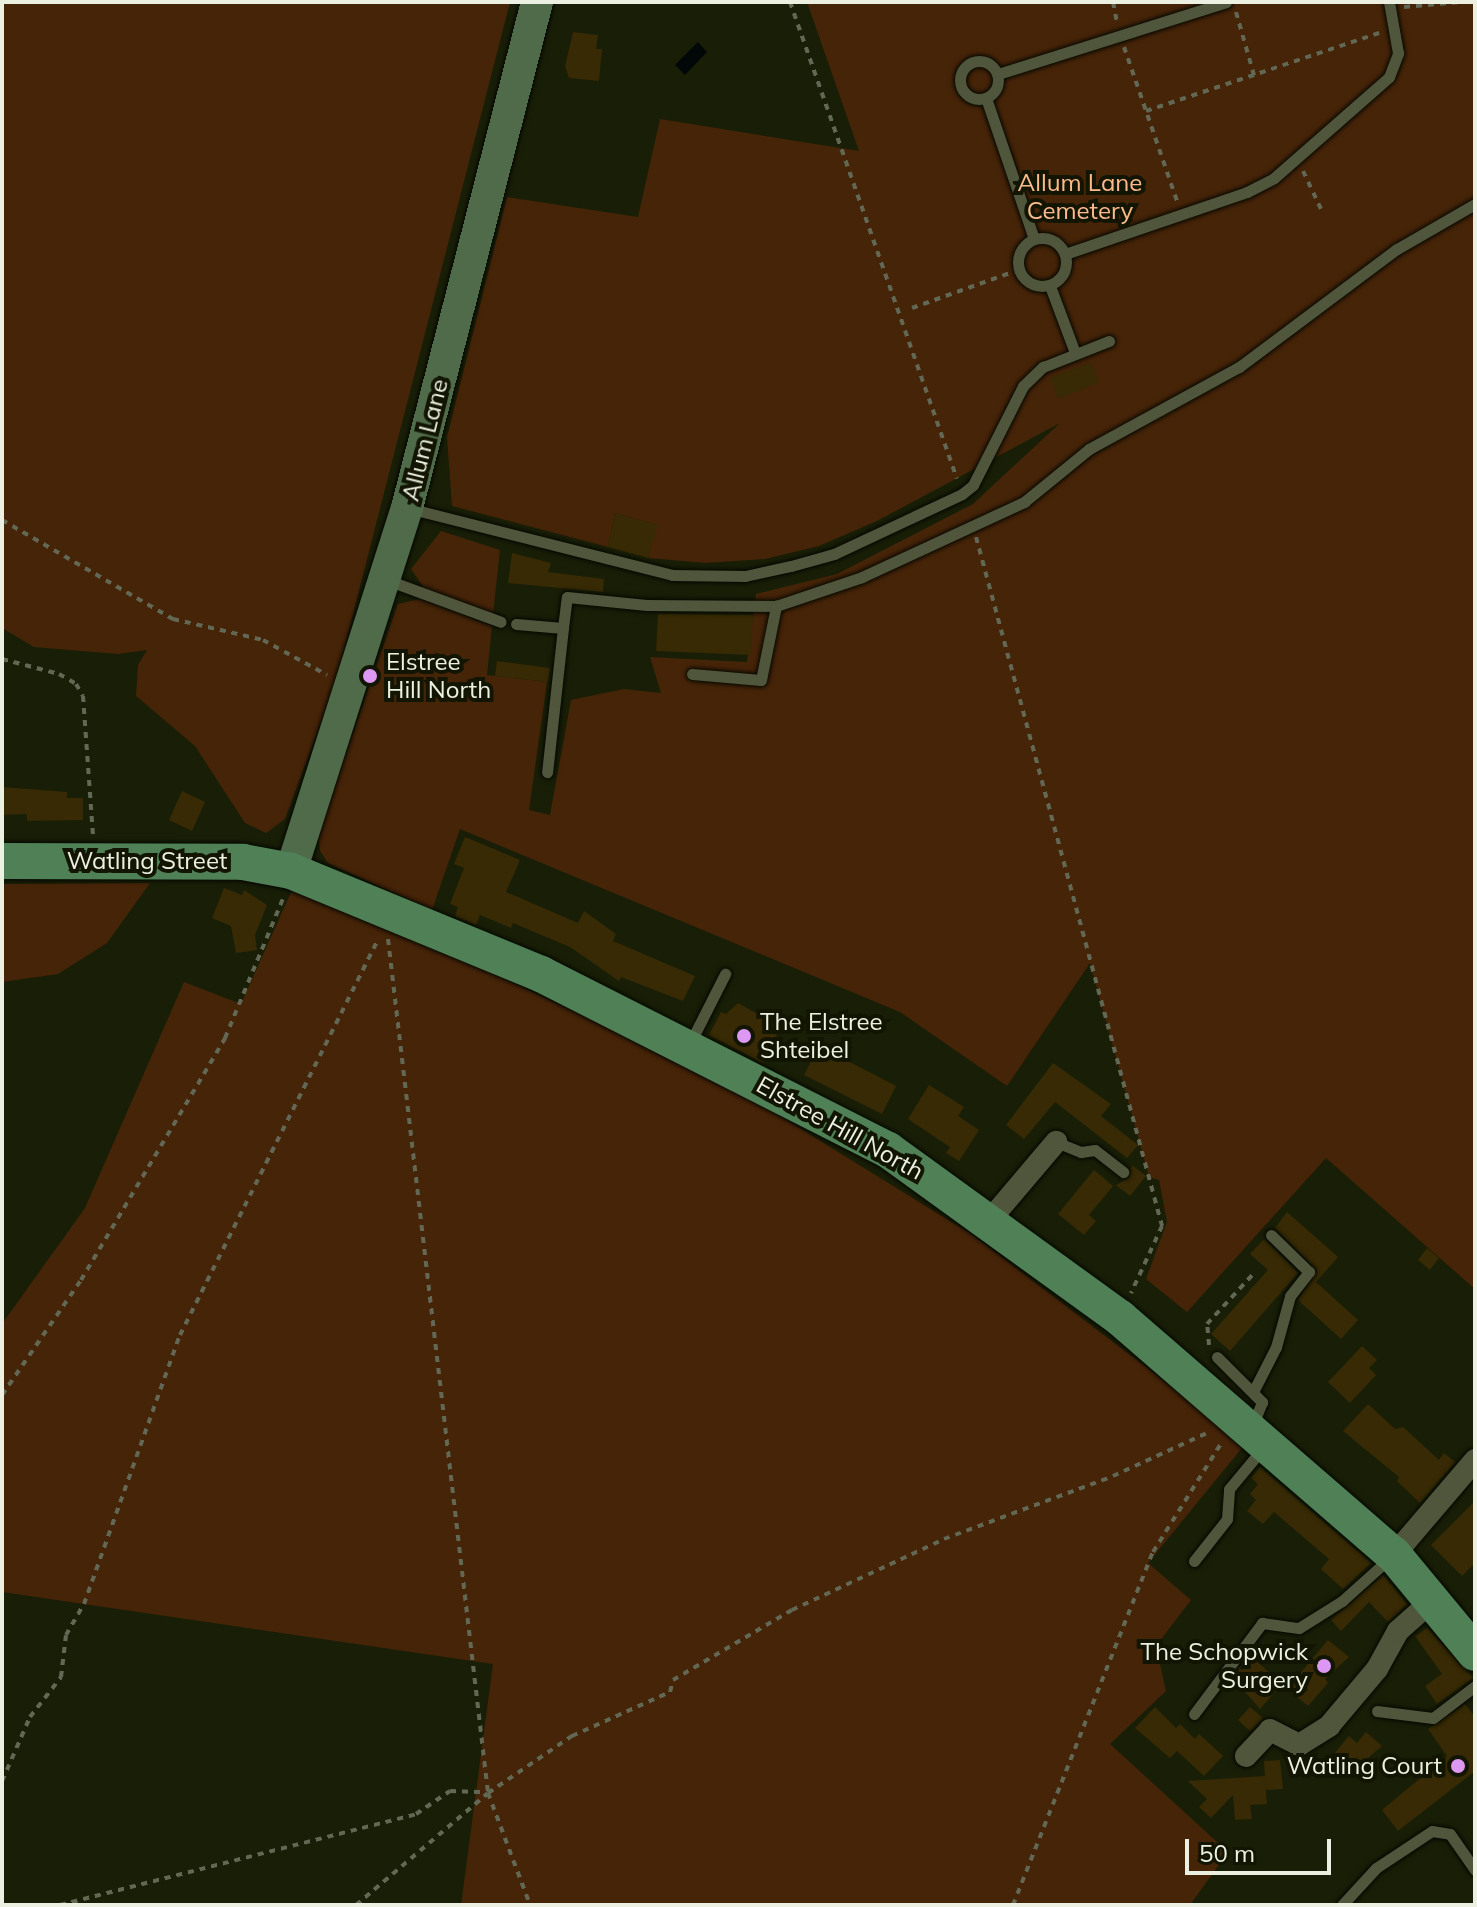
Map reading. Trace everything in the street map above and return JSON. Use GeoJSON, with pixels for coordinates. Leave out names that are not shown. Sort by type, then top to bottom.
{"type":"FeatureCollection","features":[{"type":"Feature","properties":{"kind":"main road","name":"Allum Lane"},"geometry":{"type":"LineString","coordinates":[[291,871],[387,580],[537,2]]}},
{"type":"Feature","properties":{"kind":"main road","name":"Watling Street"},"geometry":{"type":"LineString","coordinates":[[2,861],[243,862],[291,871]]}},
{"type":"Feature","properties":{"kind":"main road","name":"Elstree Hill North"},"geometry":{"type":"LineString","coordinates":[[291,871],[541,974],[888,1150],[1120,1318],[1252,1421],[1330,1501],[1394,1555],[1475,1653]]}},
{"type":"Feature","properties":{"kind":"street"},"geometry":{"type":"LineString","coordinates":[[989,1221],[1056,1142]]}},
{"type":"Feature","properties":{"kind":"street"},"geometry":{"type":"LineString","coordinates":[[1394,1555],[1475,1460]]}},
{"type":"Feature","properties":{"kind":"street"},"geometry":{"type":"LineString","coordinates":[[1246,1756],[1270,1730],[1299,1745],[1329,1726],[1377,1669],[1398,1631],[1433,1600]]}},
{"type":"Feature","properties":{"kind":"lane"},"geometry":{"type":"LineString","coordinates":[[998,74],[1226,2]]}},
{"type":"Feature","properties":{"kind":"lane"},"geometry":{"type":"LineString","coordinates":[[1065,254],[1262,185],[1389,77],[1398,53],[1390,5]]}},
{"type":"Feature","properties":{"kind":"lane"},"geometry":{"type":"LineString","coordinates":[[986,98],[964,91],[960,75],[979,60],[998,74]]}},
{"type":"Feature","properties":{"kind":"lane"},"geometry":{"type":"LineString","coordinates":[[986,98],[997,88],[998,74]]}},
{"type":"Feature","properties":{"kind":"lane"},"geometry":{"type":"LineString","coordinates":[[986,98],[1034,239]]}},
{"type":"Feature","properties":{"kind":"lane"},"geometry":{"type":"LineString","coordinates":[[547,772],[567,597],[647,605],[776,606],[862,577],[1024,502],[1136,419],[1239,367],[1397,249],[1475,204]]}},
{"type":"Feature","properties":{"kind":"lane"},"geometry":{"type":"LineString","coordinates":[[1034,239],[1052,240],[1065,254],[1064,273],[1050,286],[1031,284],[1018,270],[1020,251],[1034,239]]}},
{"type":"Feature","properties":{"kind":"lane"},"geometry":{"type":"LineString","coordinates":[[1050,286],[1075,353]]}},
{"type":"Feature","properties":{"kind":"lane"},"geometry":{"type":"LineString","coordinates":[[407,508],[672,575],[745,576],[834,554],[962,494],[973,485],[1023,386],[1043,367],[1109,341]]}},
{"type":"Feature","properties":{"kind":"lane"},"geometry":{"type":"LineString","coordinates":[[387,580],[501,622]]}},
{"type":"Feature","properties":{"kind":"lane"},"geometry":{"type":"LineString","coordinates":[[692,674],[761,680],[776,606]]}},
{"type":"Feature","properties":{"kind":"lane"},"geometry":{"type":"LineString","coordinates":[[516,624],[563,628]]}},
{"type":"Feature","properties":{"kind":"lane"},"geometry":{"type":"LineString","coordinates":[[688,1046],[725,974]]}},
{"type":"Feature","properties":{"kind":"lane"},"geometry":{"type":"LineString","coordinates":[[1056,1142],[1081,1152],[1095,1150],[1123,1172]]}},
{"type":"Feature","properties":{"kind":"lane"},"geometry":{"type":"LineString","coordinates":[[1194,1561],[1227,1519],[1229,1489],[1290,1296],[1309,1272],[1271,1235]]}},
{"type":"Feature","properties":{"kind":"lane"},"geometry":{"type":"LineString","coordinates":[[1217,1357],[1252,1421]]}},
{"type":"Feature","properties":{"kind":"lane"},"geometry":{"type":"LineString","coordinates":[[1194,1714],[1262,1623],[1299,1628],[1342,1601],[1394,1555]]}},
{"type":"Feature","properties":{"kind":"lane"},"geometry":{"type":"LineString","coordinates":[[1377,1711],[1433,1718],[1475,1686]]}},
{"type":"Feature","properties":{"kind":"lane"},"geometry":{"type":"LineString","coordinates":[[1342,1905],[1376,1868],[1432,1831],[1450,1834],[1475,1870]]}},
{"type":"Feature","properties":{"kind":"path"},"geometry":{"type":"LineString","coordinates":[[790,2],[962,494]]}},
{"type":"Feature","properties":{"kind":"path"},"geometry":{"type":"LineString","coordinates":[[1113,2],[1120,35],[1182,214]]}},
{"type":"Feature","properties":{"kind":"path"},"geometry":{"type":"LineString","coordinates":[[1234,2],[1254,75]]}},
{"type":"Feature","properties":{"kind":"path"},"geometry":{"type":"LineString","coordinates":[[1390,5],[1461,2]]}},
{"type":"Feature","properties":{"kind":"path"},"geometry":{"type":"LineString","coordinates":[[1146,111],[1393,29]]}},
{"type":"Feature","properties":{"kind":"path"},"geometry":{"type":"LineString","coordinates":[[1297,158],[1321,209]]}},
{"type":"Feature","properties":{"kind":"path"},"geometry":{"type":"LineString","coordinates":[[912,308],[1018,270]]}},
{"type":"Feature","properties":{"kind":"path"},"geometry":{"type":"LineString","coordinates":[[2,520],[173,619],[263,640],[333,678]]}},
{"type":"Feature","properties":{"kind":"path"},"geometry":{"type":"LineString","coordinates":[[973,524],[1162,1226],[1130,1295]]}},
{"type":"Feature","properties":{"kind":"path"},"geometry":{"type":"LineString","coordinates":[[2,659],[59,674],[76,684],[83,696],[94,859]]}},
{"type":"Feature","properties":{"kind":"path"},"geometry":{"type":"LineString","coordinates":[[2,1395],[81,1280],[225,1038],[291,871]]}},
{"type":"Feature","properties":{"kind":"path"},"geometry":{"type":"LineString","coordinates":[[2,1781],[30,1717],[61,1677],[66,1635],[84,1604],[180,1335],[386,924],[488,1793],[530,1905]]}},
{"type":"Feature","properties":{"kind":"path"},"geometry":{"type":"LineString","coordinates":[[1217,1357],[1206,1342],[1207,1324],[1255,1272]]}},
{"type":"Feature","properties":{"kind":"path"},"geometry":{"type":"LineString","coordinates":[[356,1905],[488,1793],[572,1736],[670,1692],[673,1680],[792,1610],[944,1539],[1252,1421]]}},
{"type":"Feature","properties":{"kind":"path"},"geometry":{"type":"LineString","coordinates":[[1013,1905],[1153,1552],[1252,1421]]}},
{"type":"Feature","properties":{"kind":"path"},"geometry":{"type":"LineString","coordinates":[[60,1905],[416,1814],[450,1791],[488,1793]]}},
{"type":"Feature","properties":{"kind":"green space"},"geometry":{"type":"Polygon","coordinates":[[[2,2],[510,2],[335,684],[285,819],[266,833],[245,823],[195,746],[136,696],[138,665],[147,650],[118,654],[34,647],[2,628],[2,2]]]}},
{"type":"Feature","properties":{"kind":"green space","name":"Allum Lane Cemetery"},"geometry":{"type":"Polygon","coordinates":[[[807,2],[1475,2],[1475,1289],[1326,1158],[1187,1312],[1146,1279],[1167,1222],[1159,1180],[1149,1177],[1090,963],[1007,1086],[900,1012],[460,829],[432,910],[328,863],[320,851],[318,834],[398,604],[420,599],[492,626],[487,675],[547,682],[529,810],[550,815],[571,700],[624,689],[661,693],[650,657],[747,662],[756,594],[837,574],[973,504],[1060,423],[877,521],[819,546],[765,559],[706,563],[648,558],[657,525],[615,513],[608,547],[452,506],[447,437],[507,197],[638,217],[660,119],[859,151],[807,2]]]}},
{"type":"Feature","properties":{"kind":"green space"},"geometry":{"type":"Polygon","coordinates":[[[441,531],[500,550],[493,614],[424,588],[411,569],[441,531]]]}},
{"type":"Feature","properties":{"kind":"green space"},"geometry":{"type":"Polygon","coordinates":[[[150,883],[107,943],[58,974],[2,982],[2,884],[150,883]]]}},
{"type":"Feature","properties":{"kind":"green space"},"geometry":{"type":"Polygon","coordinates":[[[292,890],[488,971],[731,1086],[971,1234],[1246,1443],[1148,1563],[1191,1600],[1156,1646],[1166,1691],[1110,1744],[1228,1852],[1190,1905],[461,1905],[493,1664],[2,1592],[2,1324],[85,1208],[184,982],[241,1004],[292,890]]]}},
{"type":"Feature","properties":{"kind":"shaded area"},"geometry":{"type":"Polygon","coordinates":[[[698,42],[707,52],[685,75],[675,65],[698,42]]]}},
{"type":"Feature","properties":{"kind":"building"},"geometry":{"type":"Polygon","coordinates":[[[573,32],[598,35],[596,49],[602,49],[599,81],[569,78],[565,66],[573,32]]]}},
{"type":"Feature","properties":{"kind":"building"},"geometry":{"type":"Polygon","coordinates":[[[1091,362],[1099,382],[1059,399],[1050,378],[1091,362]]]}},
{"type":"Feature","properties":{"kind":"building"},"geometry":{"type":"Polygon","coordinates":[[[615,513],[658,525],[648,558],[608,547],[615,513]]]}},
{"type":"Feature","properties":{"kind":"building"},"geometry":{"type":"Polygon","coordinates":[[[512,553],[551,563],[548,572],[604,579],[603,592],[508,583],[512,553]]]}},
{"type":"Feature","properties":{"kind":"building"},"geometry":{"type":"Polygon","coordinates":[[[658,614],[753,615],[751,655],[656,651],[658,614]]]}},
{"type":"Feature","properties":{"kind":"building"},"geometry":{"type":"Polygon","coordinates":[[[497,661],[550,668],[548,682],[495,676],[497,661]]]}},
{"type":"Feature","properties":{"kind":"building"},"geometry":{"type":"Polygon","coordinates":[[[2,787],[67,792],[67,798],[83,798],[83,820],[27,821],[27,814],[2,815],[2,787]]]}},
{"type":"Feature","properties":{"kind":"building"},"geometry":{"type":"Polygon","coordinates":[[[182,791],[205,802],[192,831],[169,820],[182,791]]]}},
{"type":"Feature","properties":{"kind":"building"},"geometry":{"type":"Polygon","coordinates":[[[465,837],[520,860],[506,892],[578,923],[584,911],[616,934],[613,941],[695,976],[683,1001],[621,977],[619,981],[570,947],[513,923],[511,928],[480,915],[476,925],[455,916],[458,907],[450,904],[464,868],[454,864],[465,837]]]}},
{"type":"Feature","properties":{"kind":"building"},"geometry":{"type":"Polygon","coordinates":[[[224,888],[242,895],[244,890],[267,905],[255,935],[257,950],[236,953],[231,926],[212,918],[224,888]]]}},
{"type":"Feature","properties":{"kind":"building","name":"The Elstree Shteibel"},"geometry":{"type":"Polygon","coordinates":[[[738,1003],[774,1023],[770,1031],[777,1035],[763,1063],[709,1035],[721,1012],[726,1014],[738,1003]]]}},
{"type":"Feature","properties":{"kind":"building"},"geometry":{"type":"Polygon","coordinates":[[[819,1046],[896,1086],[882,1114],[804,1075],[819,1046]]]}},
{"type":"Feature","properties":{"kind":"building"},"geometry":{"type":"Polygon","coordinates":[[[1053,1063],[1111,1104],[1101,1116],[1138,1145],[1127,1158],[1055,1102],[1024,1139],[1006,1125],[1053,1063]]]}},
{"type":"Feature","properties":{"kind":"building"},"geometry":{"type":"Polygon","coordinates":[[[929,1085],[964,1107],[958,1116],[979,1130],[959,1161],[946,1153],[950,1147],[908,1119],[929,1085]]]}},
{"type":"Feature","properties":{"kind":"building"},"geometry":{"type":"Polygon","coordinates":[[[1132,1165],[1146,1176],[1130,1196],[1116,1185],[1129,1178],[1132,1165]]]}},
{"type":"Feature","properties":{"kind":"building"},"geometry":{"type":"Polygon","coordinates":[[[1094,1170],[1113,1186],[1089,1215],[1096,1221],[1084,1235],[1058,1214],[1094,1170]]]}},
{"type":"Feature","properties":{"kind":"building"},"geometry":{"type":"Polygon","coordinates":[[[1287,1212],[1338,1257],[1316,1282],[1358,1320],[1341,1339],[1298,1300],[1317,1270],[1275,1228],[1287,1212]]]}},
{"type":"Feature","properties":{"kind":"building"},"geometry":{"type":"Polygon","coordinates":[[[1264,1239],[1298,1273],[1230,1351],[1211,1334],[1268,1270],[1250,1254],[1264,1239]]]}},
{"type":"Feature","properties":{"kind":"building"},"geometry":{"type":"Polygon","coordinates":[[[1427,1248],[1439,1258],[1430,1270],[1418,1260],[1427,1248]]]}},
{"type":"Feature","properties":{"kind":"building"},"geometry":{"type":"Polygon","coordinates":[[[1362,1346],[1377,1360],[1369,1368],[1376,1375],[1350,1403],[1328,1382],[1362,1346]]]}},
{"type":"Feature","properties":{"kind":"building"},"geometry":{"type":"Polygon","coordinates":[[[1368,1404],[1395,1429],[1403,1427],[1439,1460],[1444,1453],[1455,1462],[1420,1503],[1397,1481],[1399,1477],[1343,1431],[1368,1404]]]}},
{"type":"Feature","properties":{"kind":"building"},"geometry":{"type":"Polygon","coordinates":[[[1260,1467],[1371,1563],[1343,1589],[1321,1569],[1329,1559],[1274,1512],[1263,1524],[1247,1511],[1256,1500],[1250,1494],[1258,1484],[1251,1478],[1260,1467]]]}},
{"type":"Feature","properties":{"kind":"building"},"geometry":{"type":"Polygon","coordinates":[[[1475,1501],[1475,1563],[1462,1576],[1431,1545],[1475,1501]]]}},
{"type":"Feature","properties":{"kind":"building"},"geometry":{"type":"Polygon","coordinates":[[[1383,1575],[1407,1604],[1388,1622],[1369,1602],[1341,1631],[1331,1620],[1383,1575]]]}},
{"type":"Feature","properties":{"kind":"building"},"geometry":{"type":"Polygon","coordinates":[[[1427,1628],[1473,1678],[1437,1704],[1425,1686],[1442,1674],[1415,1636],[1427,1628]]]}},
{"type":"Feature","properties":{"kind":"building","name":"The Schopwick Surgery"},"geometry":{"type":"Polygon","coordinates":[[[1328,1640],[1349,1657],[1325,1679],[1328,1683],[1308,1706],[1287,1689],[1328,1640]]]}},
{"type":"Feature","properties":{"kind":"building"},"geometry":{"type":"Polygon","coordinates":[[[1249,1654],[1282,1684],[1260,1709],[1232,1677],[1249,1654]]]}},
{"type":"Feature","properties":{"kind":"building","name":"Watling Court"},"geometry":{"type":"Polygon","coordinates":[[[1465,1704],[1475,1717],[1475,1771],[1398,1831],[1382,1810],[1447,1756],[1428,1729],[1465,1704]]]}},
{"type":"Feature","properties":{"kind":"building"},"geometry":{"type":"Polygon","coordinates":[[[1155,1707],[1176,1728],[1180,1724],[1195,1739],[1199,1734],[1223,1756],[1204,1776],[1177,1751],[1170,1758],[1135,1728],[1155,1707]]]}},
{"type":"Feature","properties":{"kind":"building"},"geometry":{"type":"Polygon","coordinates":[[[1250,1707],[1263,1718],[1250,1731],[1238,1720],[1250,1707]]]}},
{"type":"Feature","properties":{"kind":"building"},"geometry":{"type":"Polygon","coordinates":[[[1366,1732],[1382,1746],[1353,1771],[1334,1754],[1349,1736],[1357,1743],[1366,1732]]]}},
{"type":"Feature","properties":{"kind":"building"},"geometry":{"type":"Polygon","coordinates":[[[1280,1760],[1283,1789],[1266,1790],[1265,1780],[1267,1804],[1250,1805],[1252,1819],[1235,1820],[1233,1795],[1211,1818],[1199,1807],[1207,1799],[1188,1781],[1265,1776],[1264,1761],[1280,1760]]]}},
{"type":"Feature","properties":{"kind":"place","name":"Elstree Hill North"},"geometry":{"type":"Point","coordinates":[370,676]}},
{"type":"Feature","properties":{"kind":"place","name":"The Elstree Shteibel"},"geometry":{"type":"Point","coordinates":[744,1036]}},
{"type":"Feature","properties":{"kind":"place","name":"The Schopwick Surgery"},"geometry":{"type":"Point","coordinates":[1324,1666]}},
{"type":"Feature","properties":{"kind":"place","name":"Watling Court"},"geometry":{"type":"Point","coordinates":[1458,1766]}}]}
